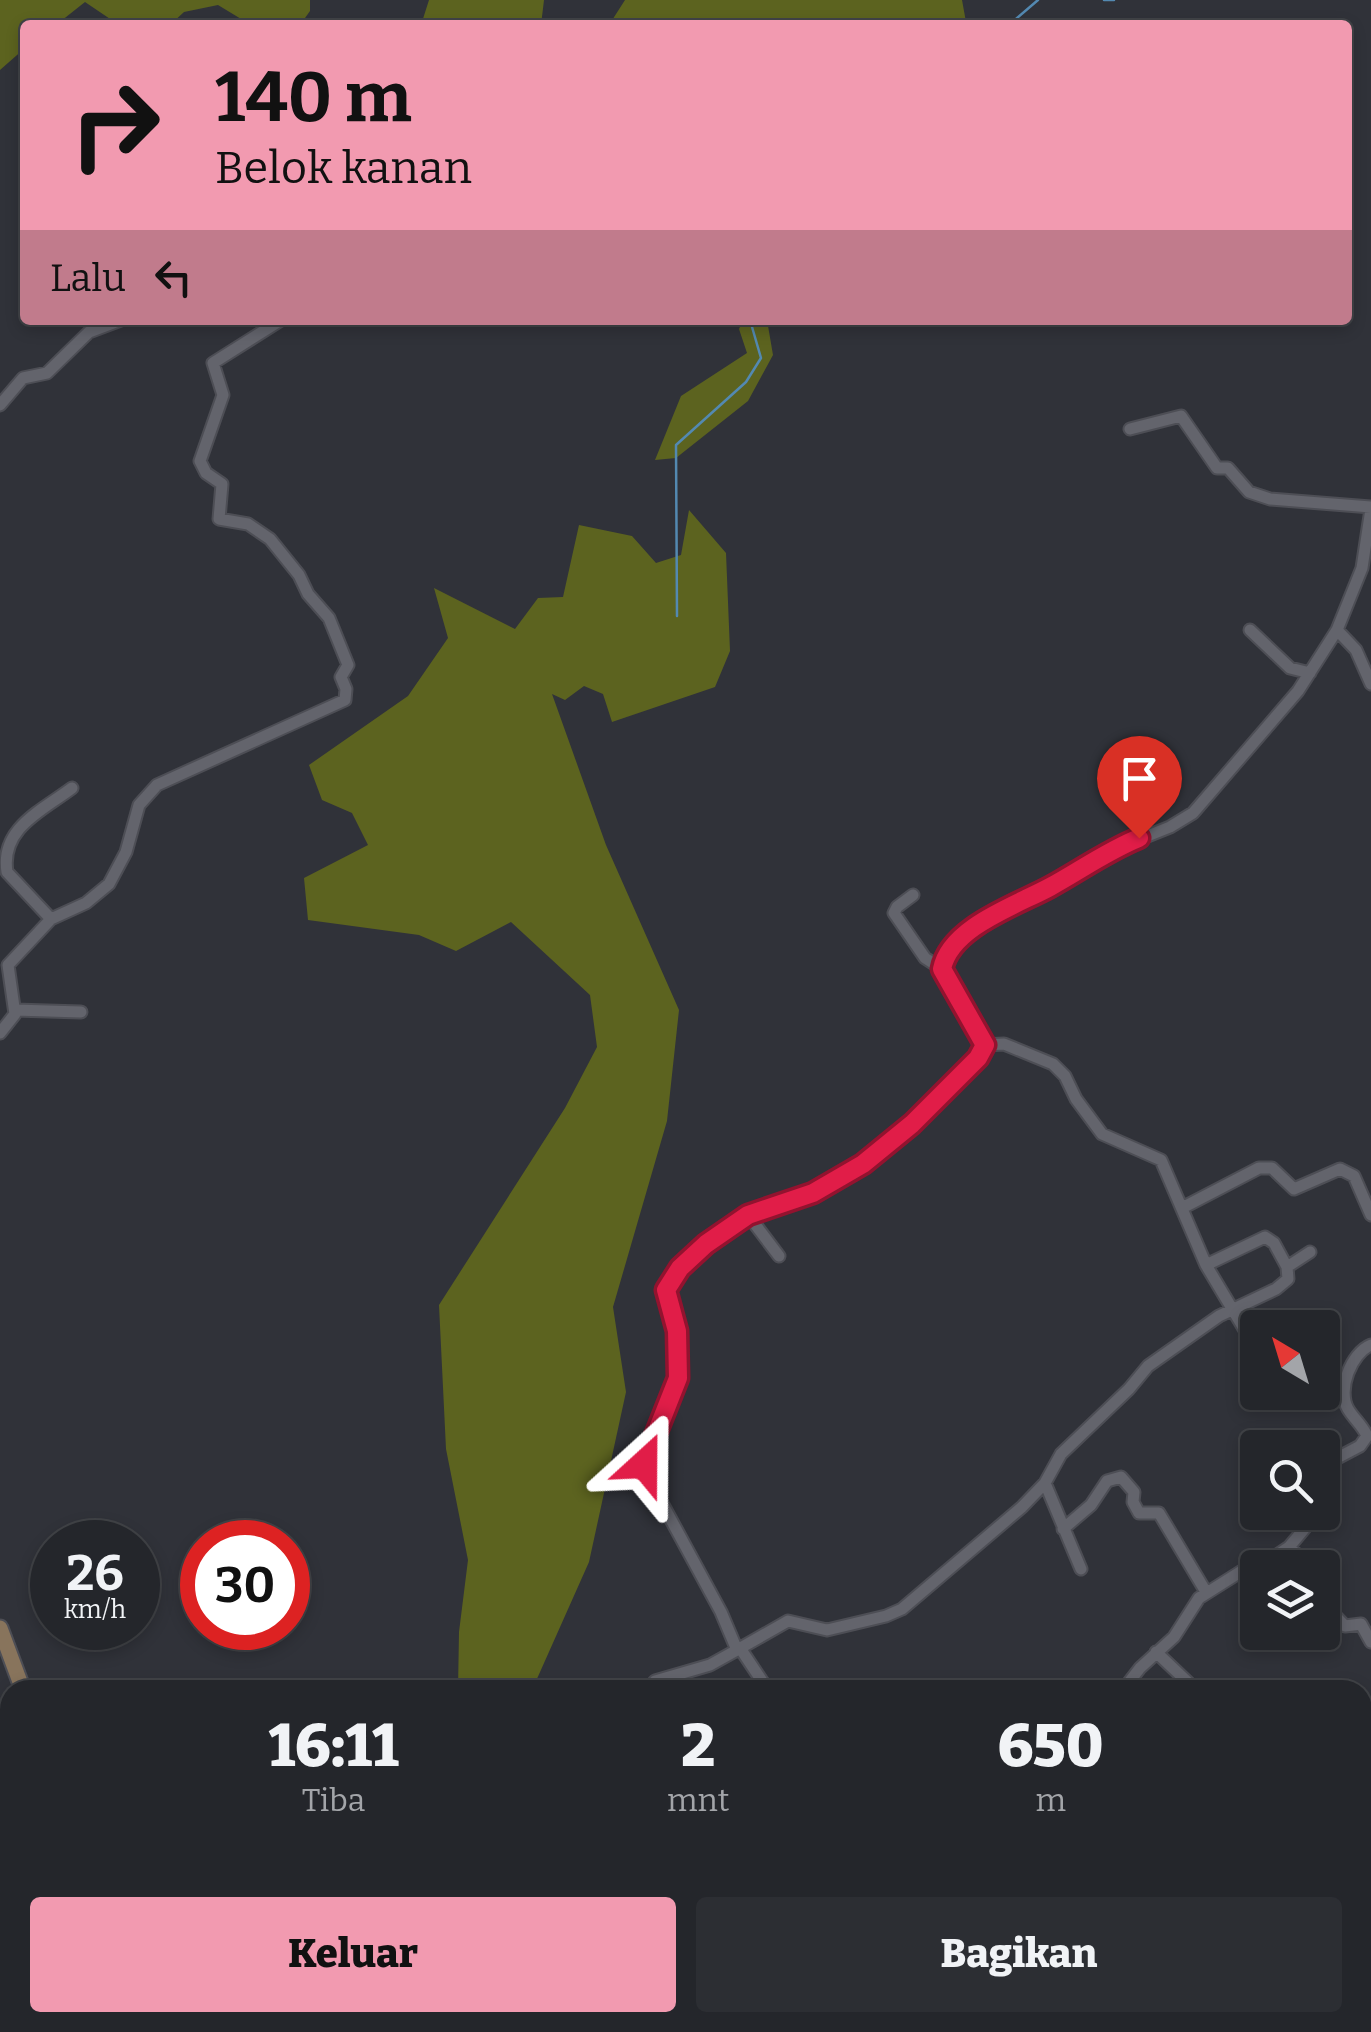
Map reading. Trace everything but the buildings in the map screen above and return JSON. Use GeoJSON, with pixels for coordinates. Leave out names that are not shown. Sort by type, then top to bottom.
{"type":"FeatureCollection","features":[{"type":"Feature","properties":{"kind":"main road"},"geometry":{"type":"LineString","coordinates":[[0,1628],[19,1680]]}},
{"type":"Feature","properties":{"kind":"street"},"geometry":{"type":"LineString","coordinates":[[0,406],[24,378],[40,376],[55,368],[89,332],[108,325]]}},
{"type":"Feature","properties":{"kind":"street"},"geometry":{"type":"LineString","coordinates":[[0,1033],[10,1024],[15,1010],[4,967],[51,919],[86,904],[109,884],[126,852],[139,805],[157,786],[346,700],[341,677],[348,665],[329,618],[266,535],[248,524],[219,518],[222,484],[206,473],[200,461],[224,395],[213,363],[274,325]]}},
{"type":"Feature","properties":{"kind":"street"},"geometry":{"type":"LineString","coordinates":[[942,969],[948,954],[989,917],[1055,884],[1114,848],[1188,817],[1275,721],[1310,674],[1337,630],[1362,568],[1371,508],[1270,500],[1255,495],[1228,468],[1217,468],[1182,416],[1130,429]]}},
{"type":"Feature","properties":{"kind":"street"},"geometry":{"type":"LineString","coordinates":[[1250,630],[1290,668],[1310,674]]}},
{"type":"Feature","properties":{"kind":"street"},"geometry":{"type":"LineString","coordinates":[[1337,630],[1356,650],[1371,684]]}},
{"type":"Feature","properties":{"kind":"street"},"geometry":{"type":"LineString","coordinates":[[51,919],[8,872],[8,840],[19,825],[72,788]]}},
{"type":"Feature","properties":{"kind":"street"},"geometry":{"type":"LineString","coordinates":[[912,895],[894,914],[926,958],[942,969],[985,1045]]}},
{"type":"Feature","properties":{"kind":"street"},"geometry":{"type":"LineString","coordinates":[[15,1010],[81,1012]]}},
{"type":"Feature","properties":{"kind":"street"},"geometry":{"type":"LineString","coordinates":[[985,1045],[1004,1044],[1048,1061],[1060,1070],[1102,1134],[1161,1160],[1206,1265],[1240,1325]]}},
{"type":"Feature","properties":{"kind":"street"},"geometry":{"type":"LineString","coordinates":[[761,1680],[738,1649],[649,1479],[644,1459],[661,1428],[678,1378],[677,1331],[666,1290],[706,1244],[748,1215],[813,1193],[863,1164],[912,1124],[978,1058],[985,1045]]}},
{"type":"Feature","properties":{"kind":"street"},"geometry":{"type":"LineString","coordinates":[[1182,1208],[1260,1168],[1272,1168],[1294,1189],[1340,1169],[1354,1176],[1371,1214]]}},
{"type":"Feature","properties":{"kind":"street"},"geometry":{"type":"LineString","coordinates":[[748,1215],[778,1256]]}},
{"type":"Feature","properties":{"kind":"street"},"geometry":{"type":"LineString","coordinates":[[658,1680],[710,1665],[788,1621],[827,1630],[902,1609],[1045,1483],[1061,1454],[1129,1390],[1148,1366],[1288,1278],[1287,1267],[1274,1243],[1264,1236],[1206,1265]]}},
{"type":"Feature","properties":{"kind":"street"},"geometry":{"type":"LineString","coordinates":[[1287,1267],[1310,1252]]}},
{"type":"Feature","properties":{"kind":"street"},"geometry":{"type":"LineString","coordinates":[[1340,1457],[1360,1446],[1369,1433],[1346,1406],[1346,1382],[1359,1352],[1371,1345]]}},
{"type":"Feature","properties":{"kind":"street"},"geometry":{"type":"LineString","coordinates":[[1063,1528],[1091,1504],[1107,1481],[1122,1476],[1134,1492],[1133,1502],[1139,1513],[1159,1512],[1206,1592]]}},
{"type":"Feature","properties":{"kind":"street"},"geometry":{"type":"LineString","coordinates":[[1045,1483],[1080,1569]]}},
{"type":"Feature","properties":{"kind":"street"},"geometry":{"type":"LineString","coordinates":[[1131,1680],[1174,1636],[1206,1592],[1288,1546],[1303,1530]]}},
{"type":"Feature","properties":{"kind":"street"},"geometry":{"type":"LineString","coordinates":[[1288,1546],[1292,1550]]}},
{"type":"Feature","properties":{"kind":"street"},"geometry":{"type":"LineString","coordinates":[[1340,1621],[1345,1626],[1361,1624],[1371,1642]]}},
{"type":"Feature","properties":{"kind":"street"},"geometry":{"type":"LineString","coordinates":[[1156,1652],[1185,1680]]}},
{"type":"Feature","properties":{"kind":"green space"},"geometry":{"type":"Polygon","coordinates":[[[0,0],[310,0],[310,11],[304,20],[243,20],[218,5],[184,12],[175,20],[112,20],[85,2],[62,20],[20,20],[20,52],[0,70],[0,0]]]}},
{"type":"Feature","properties":{"kind":"green space"},"geometry":{"type":"Polygon","coordinates":[[[429,0],[544,0],[542,20],[423,20],[429,0]]]}},
{"type":"Feature","properties":{"kind":"green space"},"geometry":{"type":"Polygon","coordinates":[[[625,0],[962,0],[966,20],[612,20],[625,0]]]}},
{"type":"Feature","properties":{"kind":"green space"},"geometry":{"type":"Polygon","coordinates":[[[741,325],[768,325],[773,355],[748,401],[676,458],[655,460],[681,396],[747,353],[741,325]]]}},
{"type":"Feature","properties":{"kind":"green space"},"geometry":{"type":"Polygon","coordinates":[[[689,510],[726,553],[730,651],[715,687],[612,722],[603,694],[584,686],[565,700],[552,694],[606,845],[679,1010],[667,1121],[613,1307],[626,1392],[589,1562],[536,1680],[458,1680],[459,1632],[468,1560],[446,1449],[439,1305],[565,1108],[597,1047],[590,995],[511,922],[456,951],[419,935],[308,920],[304,878],[368,845],[352,813],[322,800],[309,765],[408,696],[448,638],[434,588],[515,629],[538,598],[563,597],[579,525],[632,536],[656,563],[681,555],[689,510]]]}},
{"type":"Feature","properties":{"kind":"waterway"},"geometry":{"type":"LineString","coordinates":[[1015,20],[1038,0]]}},
{"type":"Feature","properties":{"kind":"waterway"},"geometry":{"type":"LineString","coordinates":[[1104,0],[1114,0]]}},
{"type":"Feature","properties":{"kind":"waterway"},"geometry":{"type":"LineString","coordinates":[[677,616],[676,445],[746,382],[761,358],[751,325]]}},
{"type":"Feature","properties":{"kind":"route"},"geometry":{"type":"LineString","coordinates":[[644,1464],[678,1378],[677,1331],[666,1290],[672,1277],[706,1244],[737,1222],[813,1193],[863,1164],[912,1124],[978,1058],[985,1045],[942,969],[948,954],[1000,910],[1139,838]]}}]}
